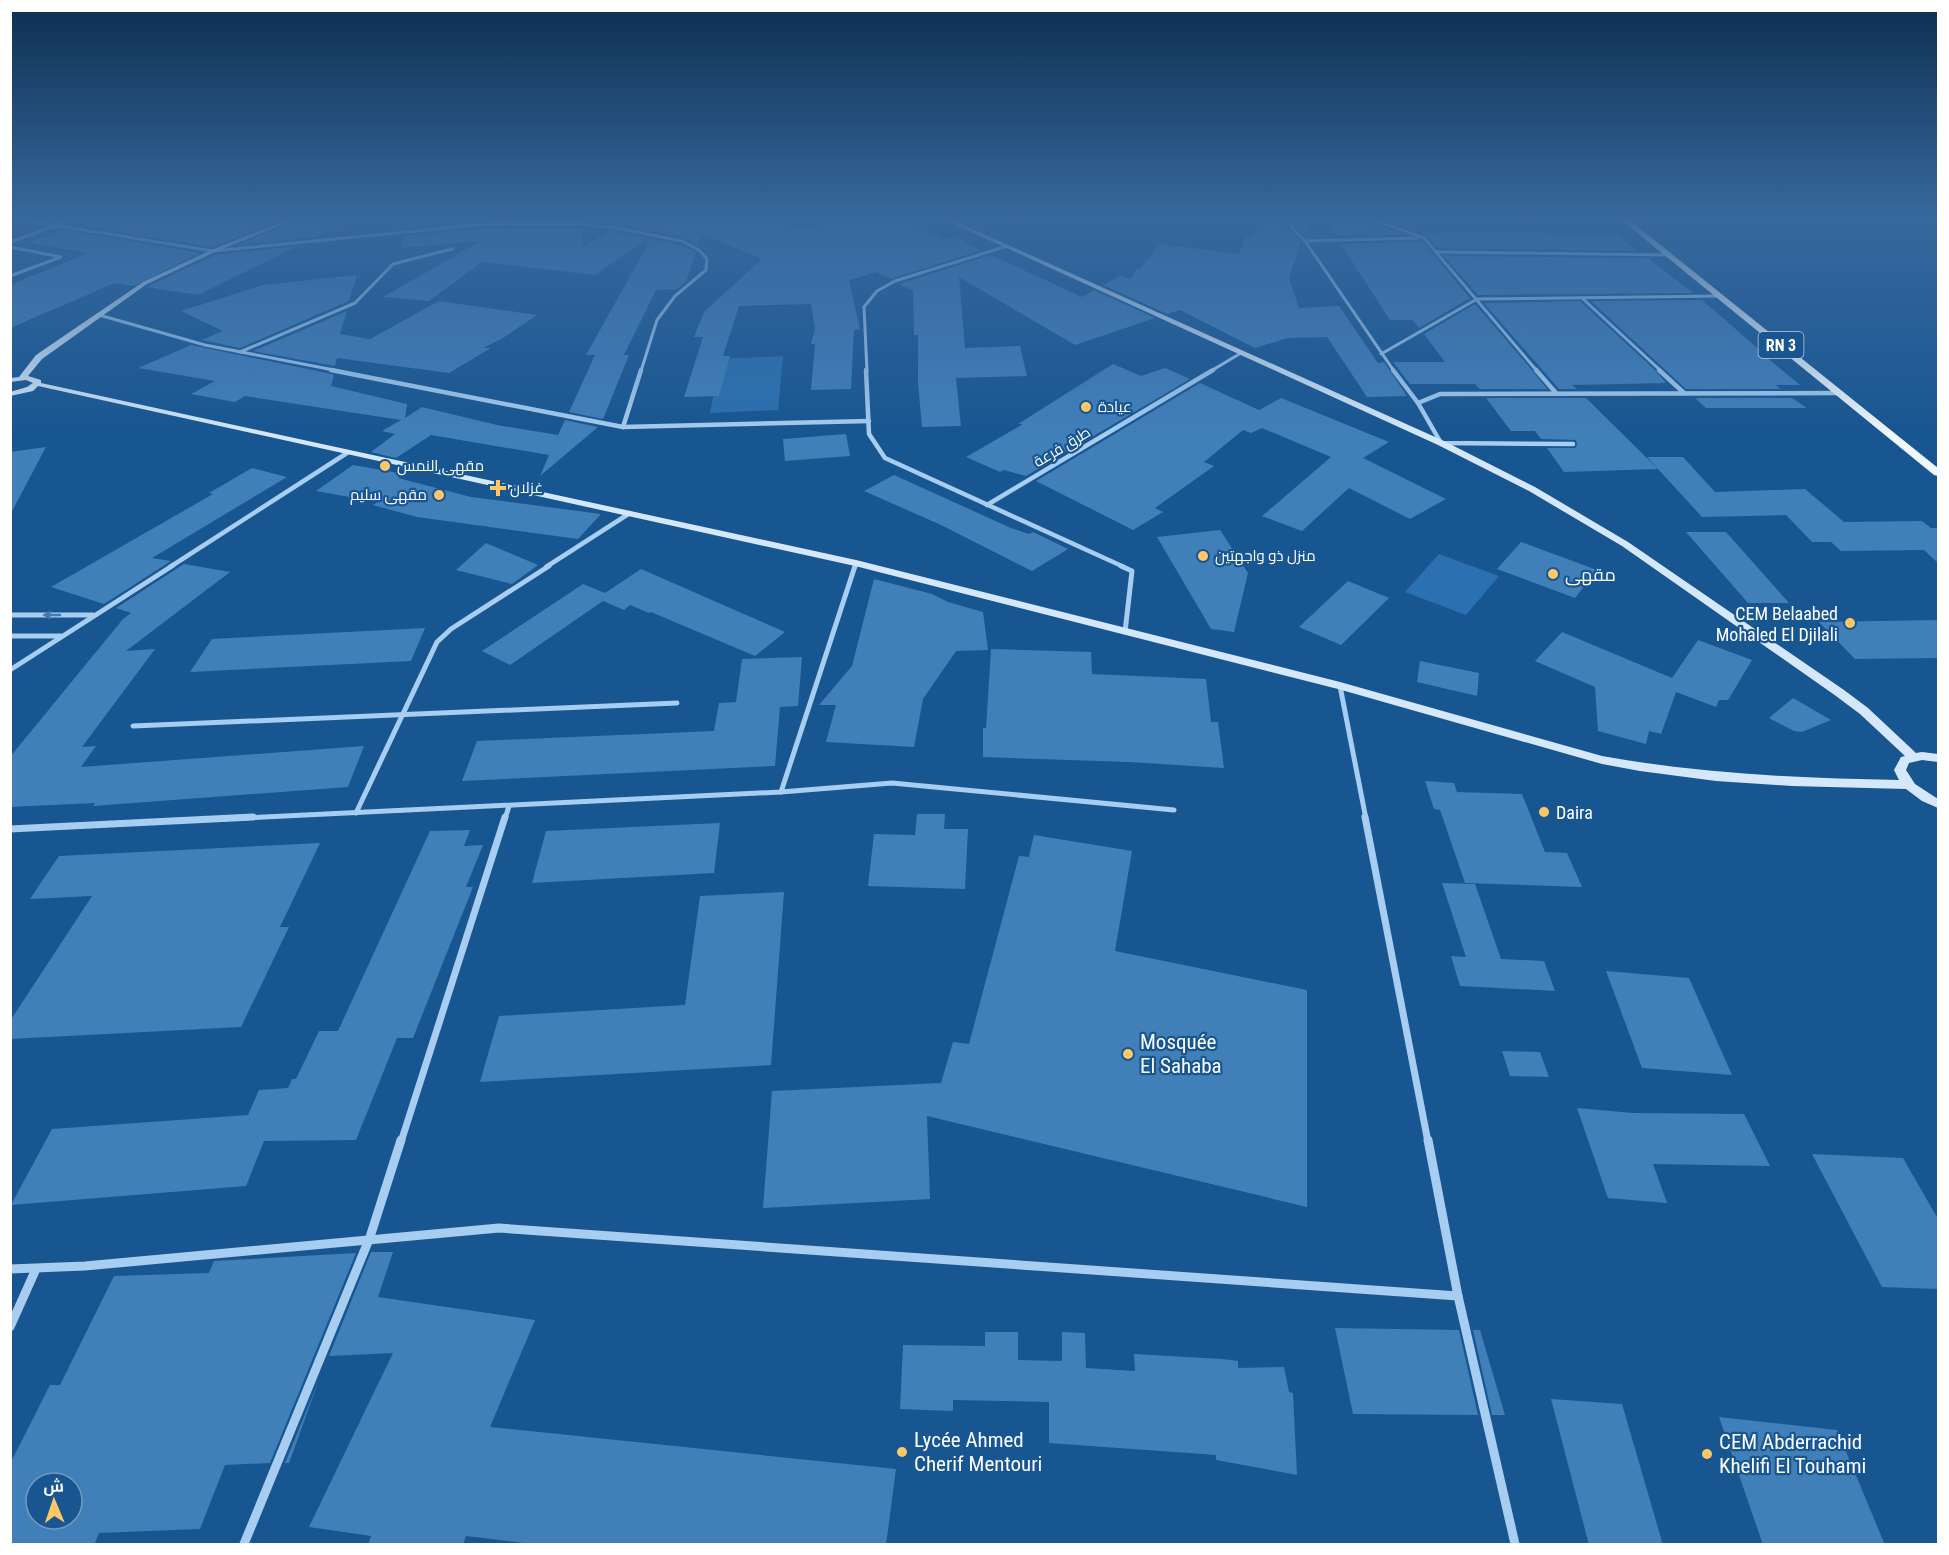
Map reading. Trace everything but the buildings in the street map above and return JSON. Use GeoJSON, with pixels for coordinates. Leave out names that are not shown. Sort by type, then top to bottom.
{"type":"FeatureCollection","features":[{"type":"Feature","properties":{"kind":"main road","name":"RN 3"},"geometry":{"type":"LineString","coordinates":[[1712,291],[1938,473]]}},
{"type":"Feature","properties":{"kind":"street"},"geometry":{"type":"LineString","coordinates":[[22,378],[39,357],[134,291]]}},
{"type":"Feature","properties":{"kind":"street"},"geometry":{"type":"LineString","coordinates":[[239,352],[356,303],[368,291]]}},
{"type":"Feature","properties":{"kind":"street"},"geometry":{"type":"LineString","coordinates":[[623,427],[657,320],[681,291]]}},
{"type":"Feature","properties":{"kind":"street"},"geometry":{"type":"LineString","coordinates":[[877,291],[864,307],[869,434],[885,458],[1132,572],[1125,632]]}},
{"type":"Feature","properties":{"kind":"street"},"geometry":{"type":"LineString","coordinates":[[1104,291],[1441,443],[1532,489],[1625,544],[1840,693],[1886,730],[1913,757]]}},
{"type":"Feature","properties":{"kind":"street"},"geometry":{"type":"LineString","coordinates":[[1338,291],[1381,354],[1418,403],[1441,443]]}},
{"type":"Feature","properties":{"kind":"street"},"geometry":{"type":"LineString","coordinates":[[1470,291],[1556,393]]}},
{"type":"Feature","properties":{"kind":"street"},"geometry":{"type":"LineString","coordinates":[[1381,354],[1477,299],[1720,297]]}},
{"type":"Feature","properties":{"kind":"street"},"geometry":{"type":"LineString","coordinates":[[1582,298],[1684,393]]}},
{"type":"Feature","properties":{"kind":"street"},"geometry":{"type":"LineString","coordinates":[[99,315],[239,352],[623,427],[869,422]]}},
{"type":"Feature","properties":{"kind":"street","name":"طرق فرعة"},"geometry":{"type":"LineString","coordinates":[[987,505],[1241,353]]}},
{"type":"Feature","properties":{"kind":"street"},"geometry":{"type":"LineString","coordinates":[[11,380],[35,379],[37,384]]}},
{"type":"Feature","properties":{"kind":"street"},"geometry":{"type":"LineString","coordinates":[[10,394],[24,391],[37,384],[856,563],[1340,687],[1638,768],[1726,780],[1908,785]]}},
{"type":"Feature","properties":{"kind":"street"},"geometry":{"type":"LineString","coordinates":[[1418,403],[1440,394],[1840,393]]}},
{"type":"Feature","properties":{"kind":"street"},"geometry":{"type":"LineString","coordinates":[[1441,443],[1573,444]]}},
{"type":"Feature","properties":{"kind":"street"},"geometry":{"type":"LineString","coordinates":[[10,669],[347,453]]}},
{"type":"Feature","properties":{"kind":"street"},"geometry":{"type":"LineString","coordinates":[[356,813],[432,651],[444,635],[630,513]]}},
{"type":"Feature","properties":{"kind":"street"},"geometry":{"type":"LineString","coordinates":[[782,792],[856,563]]}},
{"type":"Feature","properties":{"kind":"street"},"geometry":{"type":"LineString","coordinates":[[10,615],[93,615]]}},
{"type":"Feature","properties":{"kind":"street"},"geometry":{"type":"LineString","coordinates":[[10,636],[62,636]]}},
{"type":"Feature","properties":{"kind":"street"},"geometry":{"type":"LineString","coordinates":[[1340,687],[1458,1296],[1515,1545]]}},
{"type":"Feature","properties":{"kind":"street"},"geometry":{"type":"LineString","coordinates":[[133,726],[677,703]]}},
{"type":"Feature","properties":{"kind":"street"},"geometry":{"type":"LineString","coordinates":[[1938,758],[1913,757],[1905,760],[1900,770],[1908,785],[1938,804]]}},
{"type":"Feature","properties":{"kind":"street"},"geometry":{"type":"LineString","coordinates":[[10,829],[782,792],[892,783],[1174,810]]}},
{"type":"Feature","properties":{"kind":"street"},"geometry":{"type":"LineString","coordinates":[[244,1545],[370,1237],[509,806]]}},
{"type":"Feature","properties":{"kind":"street"},"geometry":{"type":"LineString","coordinates":[[10,1269],[36,1269],[499,1227],[1458,1296]]}},
{"type":"Feature","properties":{"kind":"street"},"geometry":{"type":"LineString","coordinates":[[10,1327],[36,1269]]}},
{"type":"Feature","properties":{"kind":"shaded area"},"geometry":{"type":"Polygon","coordinates":[[[783,356],[778,410],[710,413],[720,359],[783,356]]]}},
{"type":"Feature","properties":{"kind":"shaded area"},"geometry":{"type":"Polygon","coordinates":[[[1439,554],[1499,576],[1466,615],[1405,592],[1439,554]]]}},
{"type":"Feature","properties":{"kind":"place","name":"عيادة"},"geometry":{"type":"Point","coordinates":[1086,407]}},
{"type":"Feature","properties":{"kind":"place","name":"مقهى النمس"},"geometry":{"type":"Point","coordinates":[385,466]}},
{"type":"Feature","properties":{"kind":"place","name":"غزلان"},"geometry":{"type":"Point","coordinates":[498,488]}},
{"type":"Feature","properties":{"kind":"place","name":"مقهى سليم"},"geometry":{"type":"Point","coordinates":[439,495]}},
{"type":"Feature","properties":{"kind":"place","name":"منزل ذو واجهتين"},"geometry":{"type":"Point","coordinates":[1203,556]}},
{"type":"Feature","properties":{"kind":"place","name":"مقهى"},"geometry":{"type":"Point","coordinates":[1553,574]}},
{"type":"Feature","properties":{"kind":"place","name":"CEM Belaabed Mohaled El Djilali"},"geometry":{"type":"Point","coordinates":[1850,623]}},
{"type":"Feature","properties":{"kind":"place","name":"Daira"},"geometry":{"type":"Point","coordinates":[1544,812]}},
{"type":"Feature","properties":{"kind":"place","name":"Mosquée El Sahaba"},"geometry":{"type":"Point","coordinates":[1128,1054]}},
{"type":"Feature","properties":{"kind":"place","name":"Lycée Ahmed Cherif Mentouri"},"geometry":{"type":"Point","coordinates":[902,1452]}},
{"type":"Feature","properties":{"kind":"place","name":"CEM Abderrachid Khelifi El Touhami"},"geometry":{"type":"Point","coordinates":[1707,1454]}}]}
